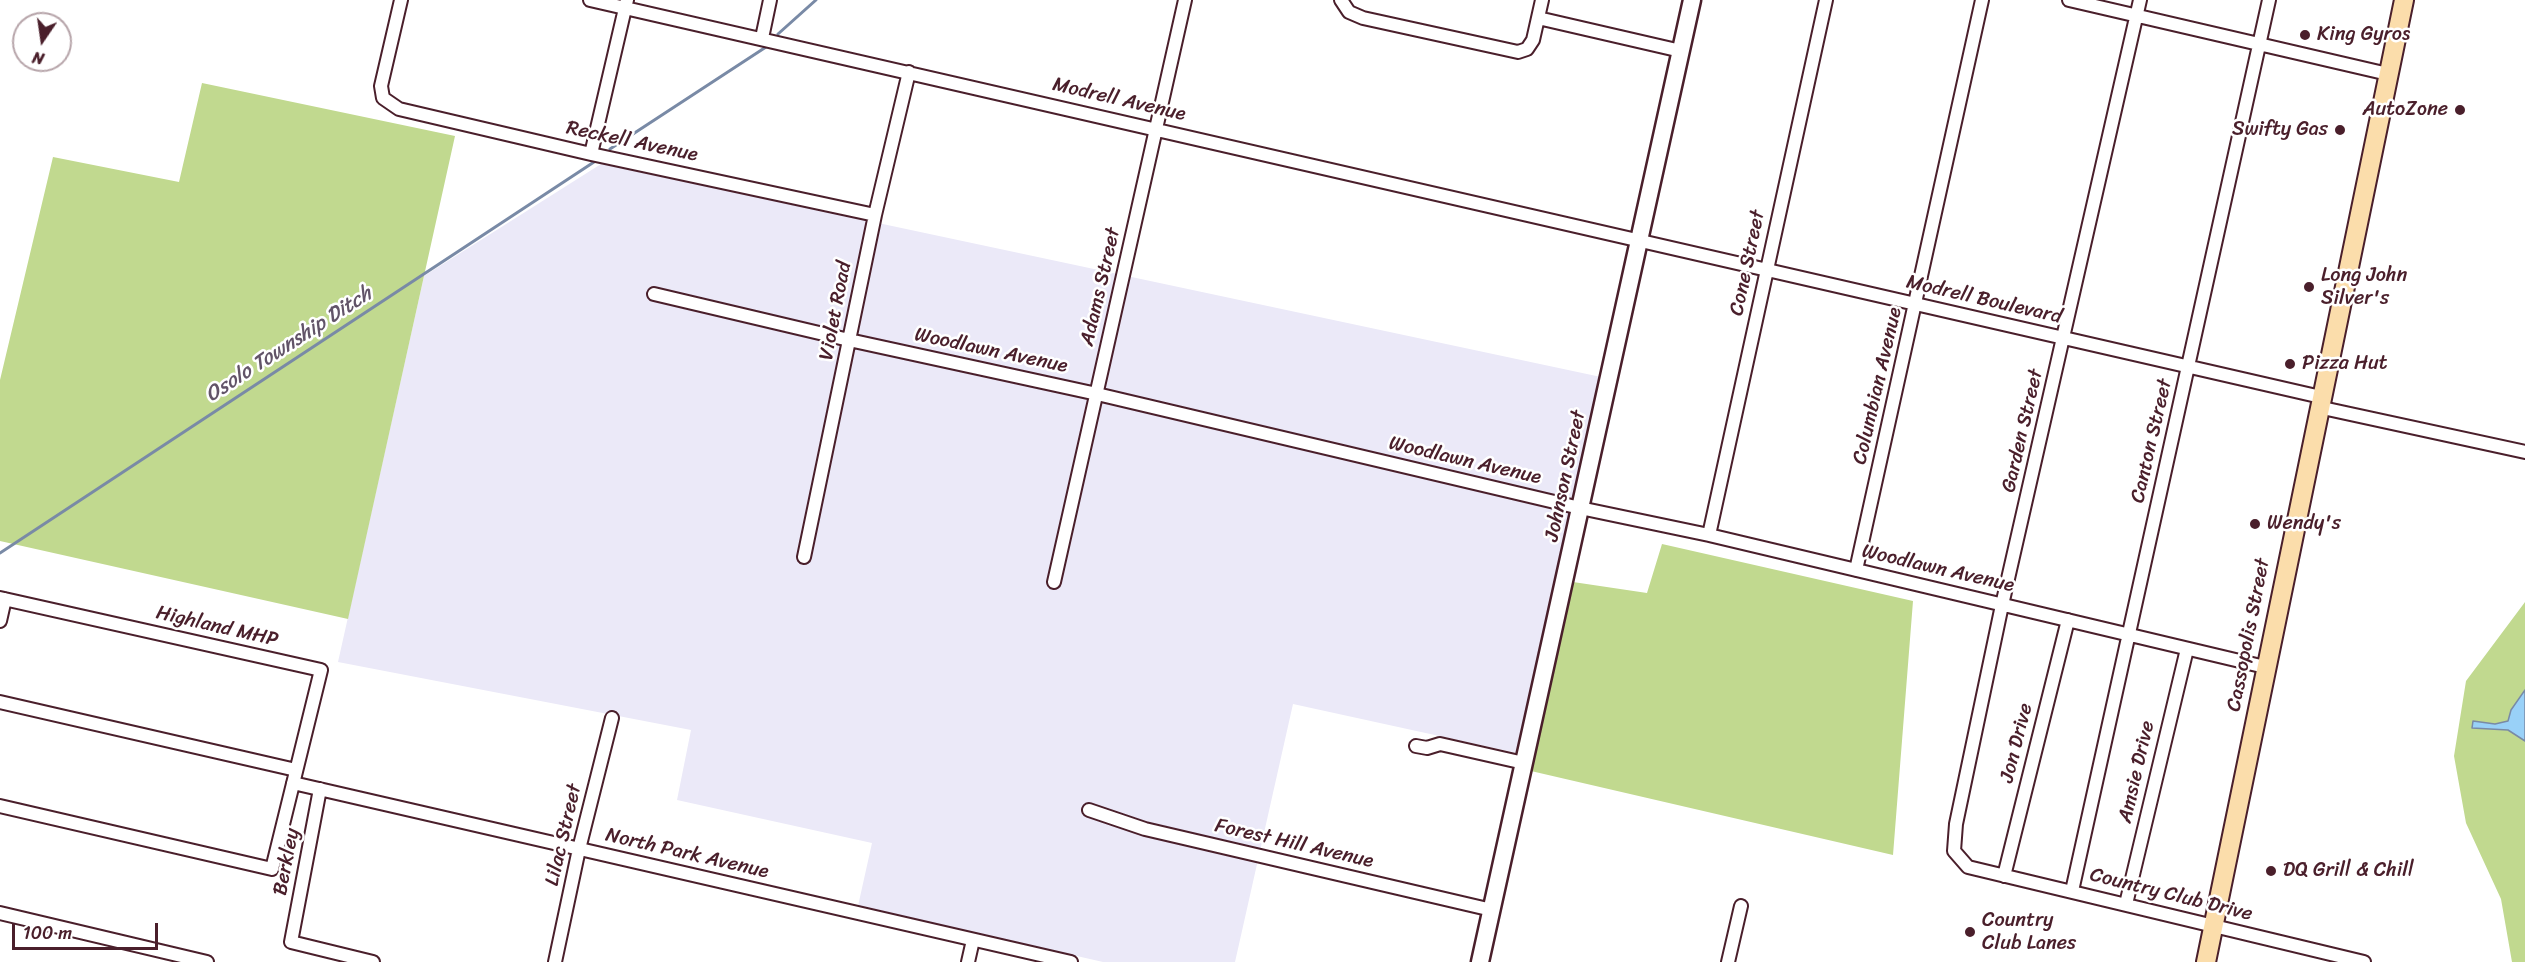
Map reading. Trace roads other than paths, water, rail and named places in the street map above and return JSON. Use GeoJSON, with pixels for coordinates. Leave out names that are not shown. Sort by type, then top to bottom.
{"type":"FeatureCollection","features":[{"type":"Feature","properties":{"kind":"main road","name":"Cassopolis Street"},"geometry":{"type":"LineString","coordinates":[[2206,962],[2404,0]]}},
{"type":"Feature","properties":{"kind":"street","name":"Reckell Avenue"},"geometry":{"type":"LineString","coordinates":[[401,0],[381,86],[383,98],[399,109],[591,154],[876,215]]}},
{"type":"Feature","properties":{"kind":"street","name":"Modrell Avenue"},"geometry":{"type":"LineString","coordinates":[[590,0],[626,4],[762,38],[1640,240]]}},
{"type":"Feature","properties":{"kind":"street"},"geometry":{"type":"LineString","coordinates":[[762,38],[770,0]]}},
{"type":"Feature","properties":{"kind":"street","name":"Adams Street"},"geometry":{"type":"LineString","coordinates":[[1054,582],[1185,0]]}},
{"type":"Feature","properties":{"kind":"street"},"geometry":{"type":"LineString","coordinates":[[1341,0],[1349,12],[1363,18],[1518,52],[1527,49],[1533,40],[1542,0]]}},
{"type":"Feature","properties":{"kind":"street","name":"Johnson Street"},"geometry":{"type":"LineString","coordinates":[[1480,962],[1692,0]]}},
{"type":"Feature","properties":{"kind":"street","name":"Cone Street"},"geometry":{"type":"LineString","coordinates":[[1709,535],[1826,0]]}},
{"type":"Feature","properties":{"kind":"street","name":"Columbian Avenue"},"geometry":{"type":"LineString","coordinates":[[1856,570],[1917,304],[1982,0]]}},
{"type":"Feature","properties":{"kind":"street"},"geometry":{"type":"LineString","coordinates":[[2069,0],[2388,74]]}},
{"type":"Feature","properties":{"kind":"street","name":"Garden Street"},"geometry":{"type":"LineString","coordinates":[[1968,867],[1954,851],[1956,824],[2002,605],[2065,339],[2140,0]]}},
{"type":"Feature","properties":{"kind":"street","name":"Canton Street"},"geometry":{"type":"LineString","coordinates":[[2072,891],[2269,0]]}},
{"type":"Feature","properties":{"kind":"street"},"geometry":{"type":"LineString","coordinates":[[591,154],[626,4]]}},
{"type":"Feature","properties":{"kind":"street"},"geometry":{"type":"LineString","coordinates":[[1538,18],[1681,51]]}},
{"type":"Feature","properties":{"kind":"street","name":"Violet Road"},"geometry":{"type":"LineString","coordinates":[[804,557],[876,215],[909,72]]}},
{"type":"Feature","properties":{"kind":"street","name":"Modrell Boulevard"},"geometry":{"type":"LineString","coordinates":[[1640,240],[2189,368],[2525,452]]}},
{"type":"Feature","properties":{"kind":"street","name":"Woodlawn Avenue"},"geometry":{"type":"LineString","coordinates":[[654,294],[849,340],[1097,394],[1580,508],[1709,535],[2265,668]]}},
{"type":"Feature","properties":{"kind":"street","name":"Highland MHP"},"geometry":{"type":"LineString","coordinates":[[0,621],[3,599],[321,670],[272,869],[0,806]]}},
{"type":"Feature","properties":{"kind":"street","name":"Jon Drive"},"geometry":{"type":"LineString","coordinates":[[2004,876],[2068,620]]}},
{"type":"Feature","properties":{"kind":"street","name":"Amsie Drive"},"geometry":{"type":"LineString","coordinates":[[2126,904],[2187,649]]}},
{"type":"Feature","properties":{"kind":"street"},"geometry":{"type":"LineString","coordinates":[[0,702],[295,776]]}},
{"type":"Feature","properties":{"kind":"street","name":"Lilac Street"},"geometry":{"type":"LineString","coordinates":[[555,962],[579,849],[612,718]]}},
{"type":"Feature","properties":{"kind":"street"},"geometry":{"type":"LineString","coordinates":[[1416,746],[1427,748],[1440,744],[1524,763]]}},
{"type":"Feature","properties":{"kind":"street","name":"North Park Avenue"},"geometry":{"type":"LineString","coordinates":[[295,776],[320,789],[1071,962]]}},
{"type":"Feature","properties":{"kind":"street","name":"Berkley"},"geometry":{"type":"LineString","coordinates":[[320,789],[291,942],[373,962]]}},
{"type":"Feature","properties":{"kind":"street","name":"Forest Hill Avenue"},"geometry":{"type":"LineString","coordinates":[[1089,810],[1145,829],[1491,910]]}},
{"type":"Feature","properties":{"kind":"street","name":"Country Club Drive"},"geometry":{"type":"LineString","coordinates":[[1968,867],[2364,962]]}},
{"type":"Feature","properties":{"kind":"street"},"geometry":{"type":"LineString","coordinates":[[1728,962],[1741,906]]}},
{"type":"Feature","properties":{"kind":"street"},"geometry":{"type":"LineString","coordinates":[[0,913],[207,962]]}},
{"type":"Feature","properties":{"kind":"street"},"geometry":{"type":"LineString","coordinates":[[968,962],[974,940]]}},
{"type":"Feature","properties":{"kind":"water"},"geometry":{"type":"Polygon","coordinates":[[[2525,690],[2525,741],[2508,730],[2472,728],[2473,721],[2495,724],[2508,721],[2511,710],[2525,690]]]}},
{"type":"Feature","properties":{"kind":"waterway","name":"Osolo Township Ditch"},"geometry":{"type":"LineString","coordinates":[[778,34],[816,0]]}},
{"type":"Feature","properties":{"kind":"waterway","name":"Osolo Township Ditch"},"geometry":{"type":"LineString","coordinates":[[610,149],[766,47]]}},
{"type":"Feature","properties":{"kind":"waterway","name":"Osolo Township Ditch"},"geometry":{"type":"LineString","coordinates":[[0,553],[594,162]]}},
{"type":"Feature","properties":{"kind":"place","name":"King Gyros"},"geometry":{"type":"Point","coordinates":[2305,35]}},
{"type":"Feature","properties":{"kind":"place","name":"AutoZone"},"geometry":{"type":"Point","coordinates":[2460,110]}},
{"type":"Feature","properties":{"kind":"place","name":"Swifty Gas"},"geometry":{"type":"Point","coordinates":[2340,130]}},
{"type":"Feature","properties":{"kind":"place","name":"Long John Silver's"},"geometry":{"type":"Point","coordinates":[2309,287]}},
{"type":"Feature","properties":{"kind":"place","name":"Pizza Hut"},"geometry":{"type":"Point","coordinates":[2290,364]}},
{"type":"Feature","properties":{"kind":"place","name":"Wendy's"},"geometry":{"type":"Point","coordinates":[2255,524]}},
{"type":"Feature","properties":{"kind":"place","name":"DQ Grill & Chill"},"geometry":{"type":"Point","coordinates":[2271,871]}},
{"type":"Feature","properties":{"kind":"place","name":"Country Club Lanes"},"geometry":{"type":"Point","coordinates":[1970,932]}}]}
